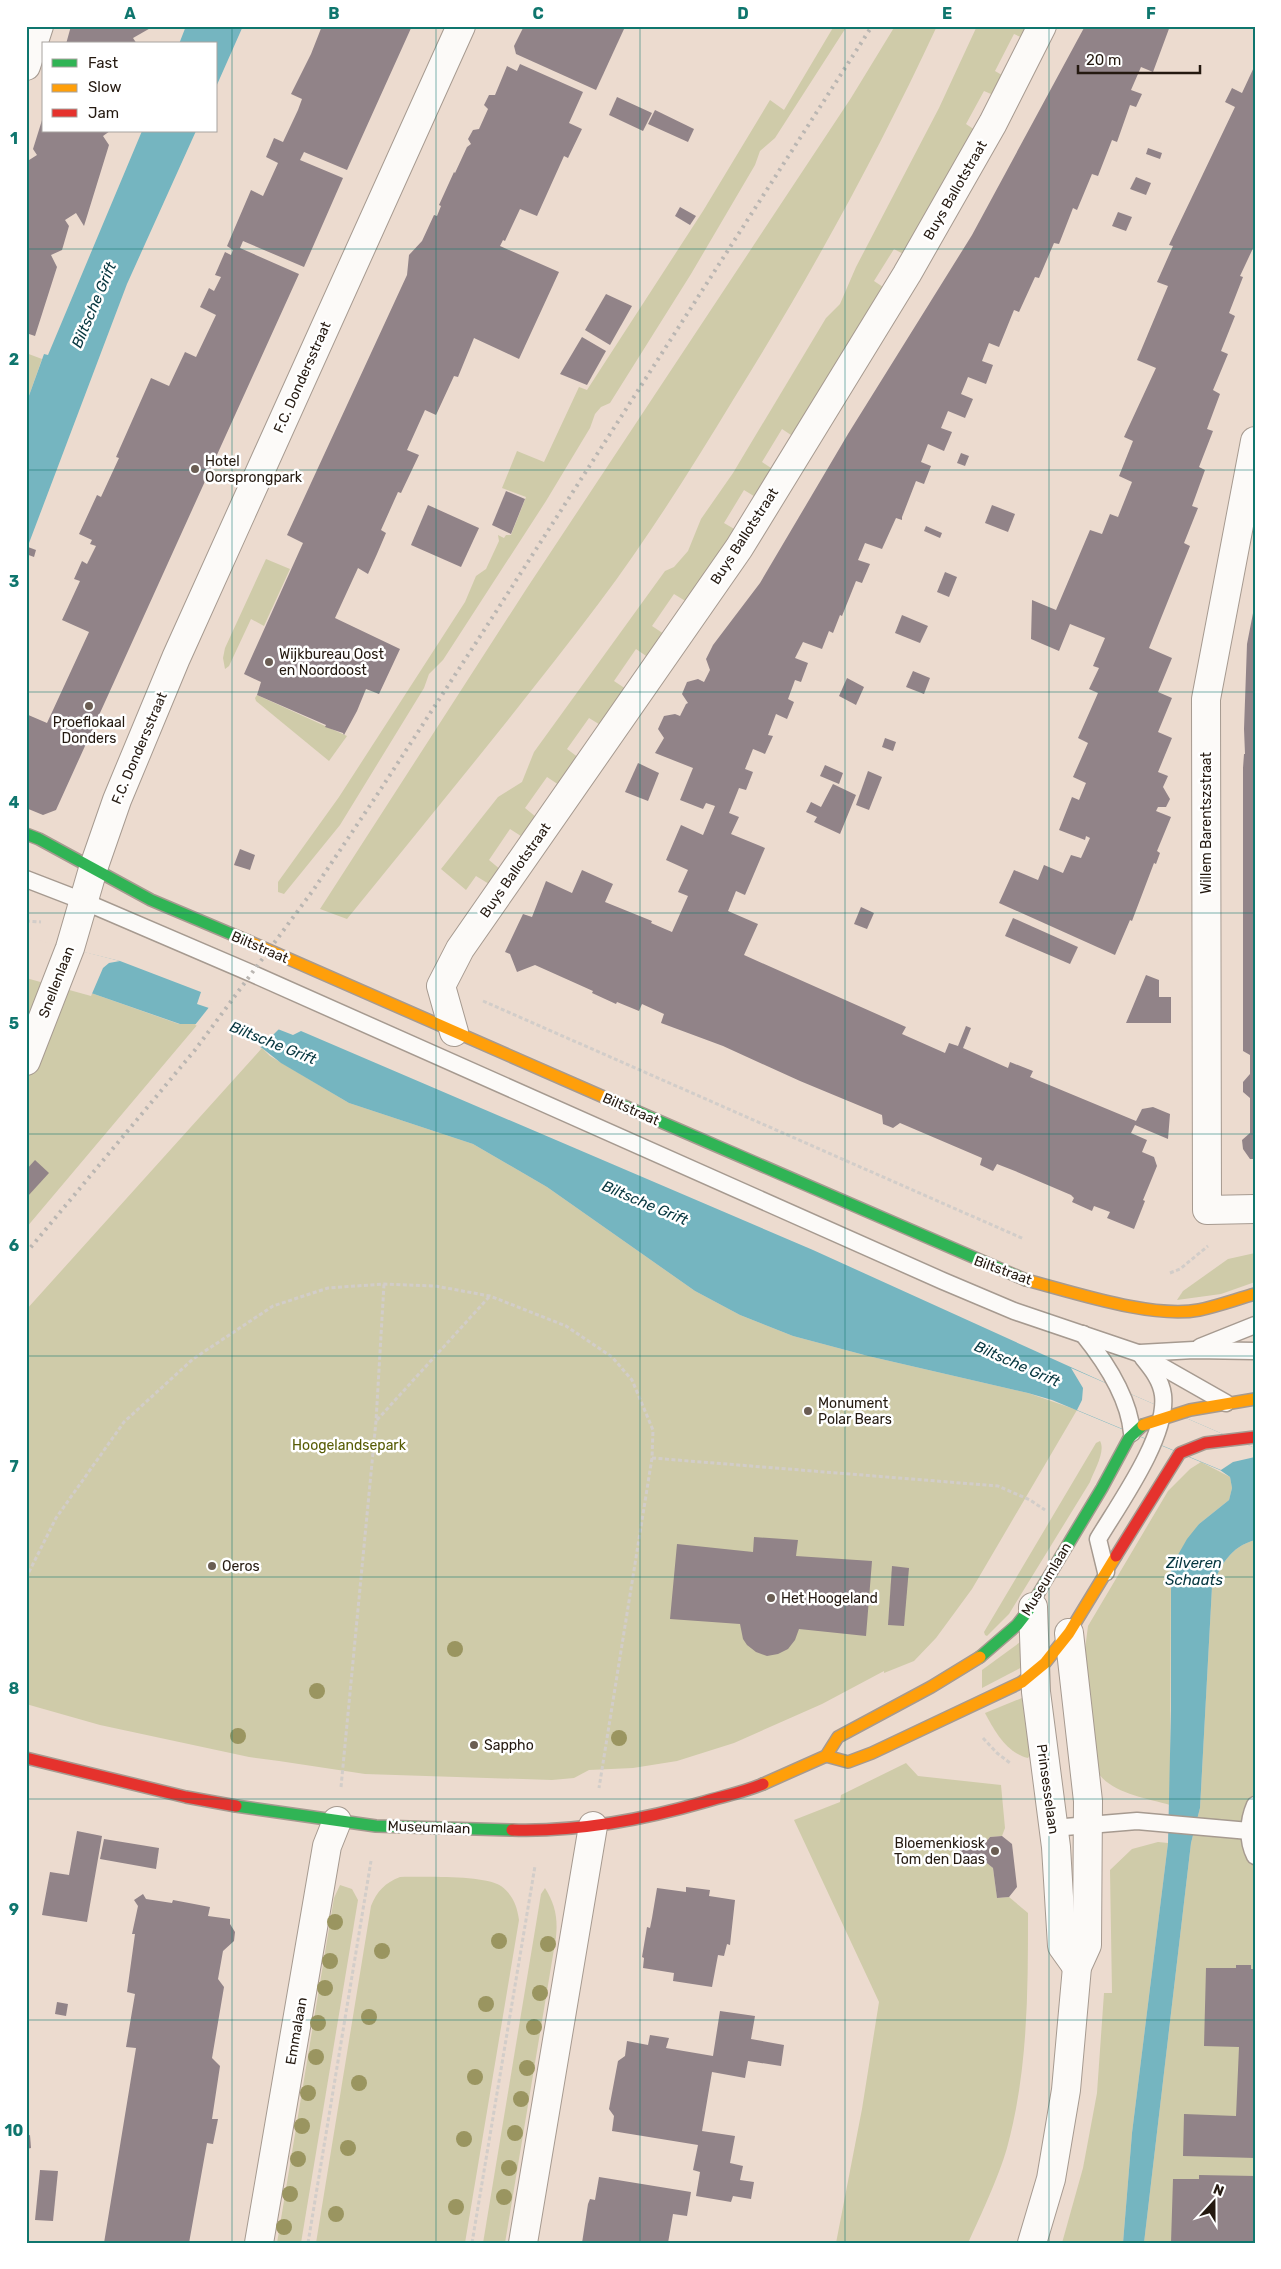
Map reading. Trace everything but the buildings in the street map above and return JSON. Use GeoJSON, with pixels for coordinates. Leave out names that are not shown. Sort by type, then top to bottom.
{"type":"FeatureCollection","features":[{"type":"Feature","properties":{"kind":"street"},"geometry":{"type":"LineString","coordinates":[[26,66],[39,26]]}},
{"type":"Feature","properties":{"kind":"street","name":"F.C. Dondersstraat"},"geometry":{"type":"LineString","coordinates":[[83,901],[117,800],[176,658],[461,26]]}},
{"type":"Feature","properties":{"kind":"street","name":"Buys Ballotstraat"},"geometry":{"type":"LineString","coordinates":[[442,986],[460,949],[739,548],[907,274],[994,123],[1042,26]]}},
{"type":"Feature","properties":{"kind":"street","name":"Willem Barentszstraat"},"geometry":{"type":"LineString","coordinates":[[1255,441],[1206,699],[1207,1210],[1255,1208]]}},
{"type":"Feature","properties":{"kind":"street","name":"Biltstraat"},"geometry":{"type":"LineString","coordinates":[[26,834],[151,900],[354,986],[454,1032],[1016,1277],[1120,1304],[1160,1310],[1198,1310],[1255,1294]]}},
{"type":"Feature","properties":{"kind":"street","name":"Snellenlaan"},"geometry":{"type":"LineString","coordinates":[[26,1061],[70,948],[83,901]]}},
{"type":"Feature","properties":{"kind":"street"},"geometry":{"type":"LineString","coordinates":[[442,986],[454,1032]]}},
{"type":"Feature","properties":{"kind":"street"},"geometry":{"type":"LineString","coordinates":[[1132,1433],[1167,1413],[1255,1399]]}},
{"type":"Feature","properties":{"kind":"street","name":"Museumlaan"},"geometry":{"type":"LineString","coordinates":[[26,1758],[186,1797],[376,1826],[541,1831],[593,1826],[650,1817],[724,1796],[794,1772],[826,1756],[838,1737],[970,1666],[1017,1626],[1032,1606],[1132,1433]]}},
{"type":"Feature","properties":{"kind":"street"},"geometry":{"type":"LineString","coordinates":[[826,1756],[848,1762],[872,1753],[1022,1682],[1035,1673],[1069,1633],[1170,1466],[1180,1453],[1205,1443],[1255,1437]]}},
{"type":"Feature","properties":{"kind":"street","name":"Prinsesselaan"},"geometry":{"type":"LineString","coordinates":[[1032,1606],[1035,1673],[1054,1828],[1062,1946],[1076,1966]]}},
{"type":"Feature","properties":{"kind":"street"},"geometry":{"type":"LineString","coordinates":[[1032,2243],[1051,2179],[1066,2090],[1076,1966],[1087,1945],[1089,1824],[1069,1633]]}},
{"type":"Feature","properties":{"kind":"street","name":"Emmalaan"},"geometry":{"type":"LineString","coordinates":[[259,2243],[327,1846],[337,1821]]}},
{"type":"Feature","properties":{"kind":"street"},"geometry":{"type":"LineString","coordinates":[[523,2243],[593,1826]]}},
{"type":"Feature","properties":{"kind":"lane","name":"Biltstraat"},"geometry":{"type":"LineString","coordinates":[[26,879],[83,901],[253,974],[942,1281],[1014,1311],[1138,1353],[1226,1403],[1255,1413]]}},
{"type":"Feature","properties":{"kind":"lane","name":"Biltstraat"},"geometry":{"type":"LineString","coordinates":[[1194,1350],[1255,1325]]}},
{"type":"Feature","properties":{"kind":"lane"},"geometry":{"type":"LineString","coordinates":[[1083,1334],[1110,1370],[1126,1407],[1132,1433]]}},
{"type":"Feature","properties":{"kind":"lane","name":"Biltstraat"},"geometry":{"type":"LineString","coordinates":[[1138,1353],[1194,1350],[1255,1351]]}},
{"type":"Feature","properties":{"kind":"lane"},"geometry":{"type":"LineString","coordinates":[[1106,1572],[1098,1539],[1128,1490],[1167,1413],[1156,1374],[1138,1353]]}},
{"type":"Feature","properties":{"kind":"lane"},"geometry":{"type":"LineString","coordinates":[[1255,1805],[1249,1832],[1249,1840],[1255,1856]]}},
{"type":"Feature","properties":{"kind":"lane"},"geometry":{"type":"LineString","coordinates":[[1054,1828],[1137,1821],[1249,1832]]}},
{"type":"Feature","properties":{"kind":"path"},"geometry":{"type":"LineString","coordinates":[[442,986],[491,1004],[1026,1240]]}},
{"type":"Feature","properties":{"kind":"path"},"geometry":{"type":"LineString","coordinates":[[1165,1274],[1180,1269],[1211,1244]]}},
{"type":"Feature","properties":{"kind":"path"},"geometry":{"type":"LineString","coordinates":[[337,1821],[376,1421],[384,1284]]}},
{"type":"Feature","properties":{"kind":"path"},"geometry":{"type":"LineString","coordinates":[[26,1578],[56,1518],[124,1422],[194,1359],[273,1306],[328,1288],[384,1284],[435,1286],[490,1296],[566,1326],[612,1357],[632,1380],[653,1430],[652,1458],[593,1826]]}},
{"type":"Feature","properties":{"kind":"path"},"geometry":{"type":"LineString","coordinates":[[376,1421],[490,1296]]}},
{"type":"Feature","properties":{"kind":"path"},"geometry":{"type":"LineString","coordinates":[[652,1458],[998,1486],[1030,1500],[1045,1510]]}},
{"type":"Feature","properties":{"kind":"path"},"geometry":{"type":"LineString","coordinates":[[981,1734],[997,1753],[1014,1764]]}},
{"type":"Feature","properties":{"kind":"path"},"geometry":{"type":"LineString","coordinates":[[308,2243],[376,1826]]}},
{"type":"Feature","properties":{"kind":"path"},"geometry":{"type":"LineString","coordinates":[[472,2243],[541,1831]]}},
{"type":"Feature","properties":{"kind":"green space"},"geometry":{"type":"Polygon","coordinates":[[[834,26],[847,26],[775,138],[760,151],[755,165],[691,274],[610,403],[601,407],[595,414],[590,428],[546,501],[443,660],[429,674],[424,688],[340,825],[284,894],[278,892],[278,882],[339,797],[465,602],[476,576],[486,569],[499,541],[498,535],[504,538],[506,535],[511,535],[526,497],[502,488],[517,451],[544,462],[579,387],[587,390],[703,211],[770,100],[784,110],[834,26]]]}},
{"type":"Feature","properties":{"kind":"green space"},"geometry":{"type":"Polygon","coordinates":[[[895,26],[937,26],[866,169],[815,263],[761,355],[669,503],[635,554],[568,643],[347,919],[320,909],[527,588],[851,98],[895,26]]]}},
{"type":"Feature","properties":{"kind":"green space"},"geometry":{"type":"Polygon","coordinates":[[[977,26],[1033,26],[1027,40],[1014,34],[995,71],[1007,78],[998,97],[984,91],[966,124],[978,132],[907,256],[894,249],[874,281],[886,289],[794,437],[782,429],[762,462],[774,470],[757,498],[744,490],[724,523],[736,530],[687,602],[674,594],[652,626],[664,634],[649,658],[636,649],[614,681],[626,689],[602,726],[589,718],[567,749],[579,758],[559,785],[547,777],[525,808],[536,817],[524,838],[510,829],[489,860],[501,870],[489,884],[476,876],[466,890],[441,869],[498,797],[522,782],[534,752],[665,571],[674,567],[688,551],[701,519],[733,473],[826,318],[840,304],[856,267],[939,108],[977,26]]]}},
{"type":"Feature","properties":{"kind":"green space"},"geometry":{"type":"Polygon","coordinates":[[[26,353],[42,359],[26,404],[26,353]]]}},
{"type":"Feature","properties":{"kind":"green space"},"geometry":{"type":"Polygon","coordinates":[[[266,559],[290,569],[264,626],[251,619],[229,666],[225,669],[223,658],[225,648],[266,559]]]}},
{"type":"Feature","properties":{"kind":"green space"},"geometry":{"type":"Polygon","coordinates":[[[257,695],[347,736],[329,761],[256,701],[257,695]]]}},
{"type":"Feature","properties":{"kind":"green space"},"geometry":{"type":"Polygon","coordinates":[[[26,975],[94,994],[179,1024],[198,1024],[26,1228],[26,1161],[28,1154],[26,1148],[26,975]]]}},
{"type":"Feature","properties":{"kind":"green space","name":"Hoogelandsepark"},"geometry":{"type":"Polygon","coordinates":[[[262,1048],[270,1056],[349,1103],[473,1144],[547,1187],[695,1291],[740,1315],[793,1336],[868,1356],[1028,1393],[1077,1410],[972,1589],[936,1638],[914,1661],[884,1673],[884,1671],[822,1704],[734,1743],[677,1761],[633,1768],[589,1770],[574,1778],[552,1780],[365,1774],[249,1757],[100,1725],[26,1704],[26,1310],[262,1048]]]}},
{"type":"Feature","properties":{"kind":"green space"},"geometry":{"type":"Polygon","coordinates":[[[1255,1253],[1255,1282],[1221,1294],[1177,1300],[1183,1291],[1228,1259],[1255,1253]]]}},
{"type":"Feature","properties":{"kind":"green space"},"geometry":{"type":"Polygon","coordinates":[[[1100,1441],[1101,1455],[1090,1482],[1009,1614],[987,1636],[985,1635],[984,1632],[1096,1443],[1100,1441]]]}},
{"type":"Feature","properties":{"kind":"green space"},"geometry":{"type":"Polygon","coordinates":[[[1201,1462],[1230,1477],[1232,1488],[1229,1500],[1199,1524],[1171,1567],[1170,1805],[1119,1790],[1097,1771],[1085,1649],[1088,1626],[1168,1491],[1190,1469],[1201,1462]]]}},
{"type":"Feature","properties":{"kind":"green space"},"geometry":{"type":"Polygon","coordinates":[[[1255,1540],[1255,2243],[1144,2243],[1191,1843],[1200,1808],[1212,1587],[1223,1564],[1233,1552],[1246,1543],[1255,1540]]]}},
{"type":"Feature","properties":{"kind":"green space"},"geometry":{"type":"Polygon","coordinates":[[[1023,1640],[1024,1666],[982,1688],[982,1670],[1023,1640]]]}},
{"type":"Feature","properties":{"kind":"green space"},"geometry":{"type":"Polygon","coordinates":[[[1022,1698],[1030,1755],[1028,1758],[1014,1752],[1002,1741],[985,1713],[1022,1698]]]}},
{"type":"Feature","properties":{"kind":"green space"},"geometry":{"type":"Polygon","coordinates":[[[906,1763],[918,1776],[1001,1785],[1005,1828],[1002,1836],[990,1837],[986,1842],[964,1845],[960,1850],[961,1862],[967,1867],[979,1865],[983,1860],[993,1868],[997,1898],[1009,1897],[1028,1913],[1027,2002],[1019,2090],[1004,2159],[968,2243],[836,2243],[862,2109],[879,2002],[794,1820],[840,1802],[841,1795],[906,1763]]]}},
{"type":"Feature","properties":{"kind":"green space"},"geometry":{"type":"Polygon","coordinates":[[[1158,1842],[1168,1843],[1132,2133],[1123,2243],[1062,2243],[1083,2168],[1097,2093],[1104,1993],[1112,1993],[1110,1870],[1132,1849],[1158,1842]]]}},
{"type":"Feature","properties":{"kind":"green space"},"geometry":{"type":"Polygon","coordinates":[[[400,1877],[453,1877],[493,1882],[509,1893],[516,1905],[519,1920],[465,2243],[316,2243],[371,1906],[382,1888],[400,1877]]]}},
{"type":"Feature","properties":{"kind":"green space"},"geometry":{"type":"Polygon","coordinates":[[[340,1885],[352,1889],[358,1900],[301,2243],[277,2243],[334,1898],[340,1885]]]}},
{"type":"Feature","properties":{"kind":"green space"},"geometry":{"type":"Polygon","coordinates":[[[545,1888],[555,1911],[556,1937],[505,2243],[483,2243],[541,1894],[545,1888]]]}},
{"type":"Feature","properties":{"kind":"water"},"geometry":{"type":"Polygon","coordinates":[[[186,26],[243,26],[218,82],[218,42],[180,42],[186,26]]]}},
{"type":"Feature","properties":{"kind":"water","name":"Biltsche Grift"},"geometry":{"type":"Polygon","coordinates":[[[142,132],[196,132],[127,284],[26,551],[26,404],[44,354],[48,355],[142,132]]]}},
{"type":"Feature","properties":{"kind":"water"},"geometry":{"type":"Polygon","coordinates":[[[26,938],[120,961],[201,992],[197,1004],[209,1008],[214,1004],[293,1035],[301,1031],[813,1250],[1117,1388],[1255,1448],[1255,1540],[1246,1543],[1233,1552],[1223,1564],[1212,1587],[1200,1808],[1191,1843],[1144,2243],[1123,2243],[1132,2133],[1168,1843],[1171,1710],[1171,1567],[1187,1539],[1199,1524],[1229,1500],[1232,1488],[1230,1477],[1220,1470],[1052,1400],[793,1336],[740,1315],[695,1291],[547,1187],[473,1144],[349,1103],[281,1063],[262,1048],[198,1024],[180,1024],[94,994],[39,978],[26,938]]]}},
{"type":"Feature","properties":{"kind":"pier"},"geometry":{"type":"Polygon","coordinates":[[[26,937],[120,961],[109,963],[103,968],[91,996],[26,978],[26,937]]]}},
{"type":"Feature","properties":{"kind":"pier"},"geometry":{"type":"Polygon","coordinates":[[[214,1001],[281,1027],[258,1050],[195,1025],[214,1001]]]}},
{"type":"Feature","properties":{"kind":"pier"},"geometry":{"type":"Polygon","coordinates":[[[1071,1368],[1255,1448],[1255,1457],[1233,1462],[1221,1470],[1077,1410],[1082,1400],[1083,1388],[1071,1368]]]}},
{"type":"Feature","properties":{"kind":"railway"},"geometry":{"type":"LineString","coordinates":[[26,1253],[195,1050],[314,889],[481,635],[872,26]]}},
{"type":"Feature","properties":{"kind":"traffic: fast"},"geometry":{"type":"LineString","coordinates":[[26,834],[39,839],[151,900],[248,941]]}},
{"type":"Feature","properties":{"kind":"traffic: fast"},"geometry":{"type":"LineString","coordinates":[[615,1102],[1026,1280]]}},
{"type":"Feature","properties":{"kind":"traffic: fast"},"geometry":{"type":"LineString","coordinates":[[980,1657],[1017,1625],[1028,1611],[1102,1488],[1129,1438],[1143,1425]]}},
{"type":"Feature","properties":{"kind":"traffic: fast"},"geometry":{"type":"LineString","coordinates":[[236,1806],[376,1826],[512,1830]]}},
{"type":"Feature","properties":{"kind":"traffic: slow"},"geometry":{"type":"LineString","coordinates":[[248,941],[615,1102]]}},
{"type":"Feature","properties":{"kind":"traffic: slow"},"geometry":{"type":"LineString","coordinates":[[1026,1280],[1112,1303],[1159,1311],[1180,1312],[1199,1310],[1255,1294]]}},
{"type":"Feature","properties":{"kind":"traffic: slow"},"geometry":{"type":"LineString","coordinates":[[1143,1425],[1190,1410],[1255,1399]]}},
{"type":"Feature","properties":{"kind":"traffic: slow"},"geometry":{"type":"LineString","coordinates":[[826,1756],[848,1762],[872,1753],[1022,1682],[1045,1663],[1069,1633],[1116,1556]]}},
{"type":"Feature","properties":{"kind":"traffic: slow"},"geometry":{"type":"LineString","coordinates":[[763,1784],[826,1756],[838,1737],[931,1687],[980,1657]]}},
{"type":"Feature","properties":{"kind":"traffic: jam"},"geometry":{"type":"LineString","coordinates":[[1116,1556],[1180,1453],[1205,1443],[1255,1437]]}},
{"type":"Feature","properties":{"kind":"traffic: jam"},"geometry":{"type":"LineString","coordinates":[[26,1758],[186,1797],[236,1806]]}},
{"type":"Feature","properties":{"kind":"traffic: jam"},"geometry":{"type":"LineString","coordinates":[[512,1830],[561,1829],[610,1824],[681,1808],[763,1784]]}},
{"type":"Feature","properties":{"kind":"place","name":"Hotel Oorsprongpark"},"geometry":{"type":"Point","coordinates":[195,469]}},
{"type":"Feature","properties":{"kind":"place","name":"Wijkbureau Oost en Noordoost"},"geometry":{"type":"Point","coordinates":[269,662]}},
{"type":"Feature","properties":{"kind":"place","name":"Proeflokaal Donders"},"geometry":{"type":"Point","coordinates":[89,706]}},
{"type":"Feature","properties":{"kind":"place","name":"Monument Polar Bears"},"geometry":{"type":"Point","coordinates":[808,1411]}},
{"type":"Feature","properties":{"kind":"place","name":"Oeros"},"geometry":{"type":"Point","coordinates":[212,1566]}},
{"type":"Feature","properties":{"kind":"place","name":"Het Hoogeland"},"geometry":{"type":"Point","coordinates":[771,1598]}},
{"type":"Feature","properties":{"kind":"place","name":"Sappho"},"geometry":{"type":"Point","coordinates":[474,1745]}},
{"type":"Feature","properties":{"kind":"place","name":"Bloemenkiosk Tom den Daas"},"geometry":{"type":"Point","coordinates":[995,1851]}},
{"type":"Feature","properties":{"kind":"water label","name":"Zilveren Schaats"},"geometry":{"type":"Point","coordinates":[1194,1572]}}]}
